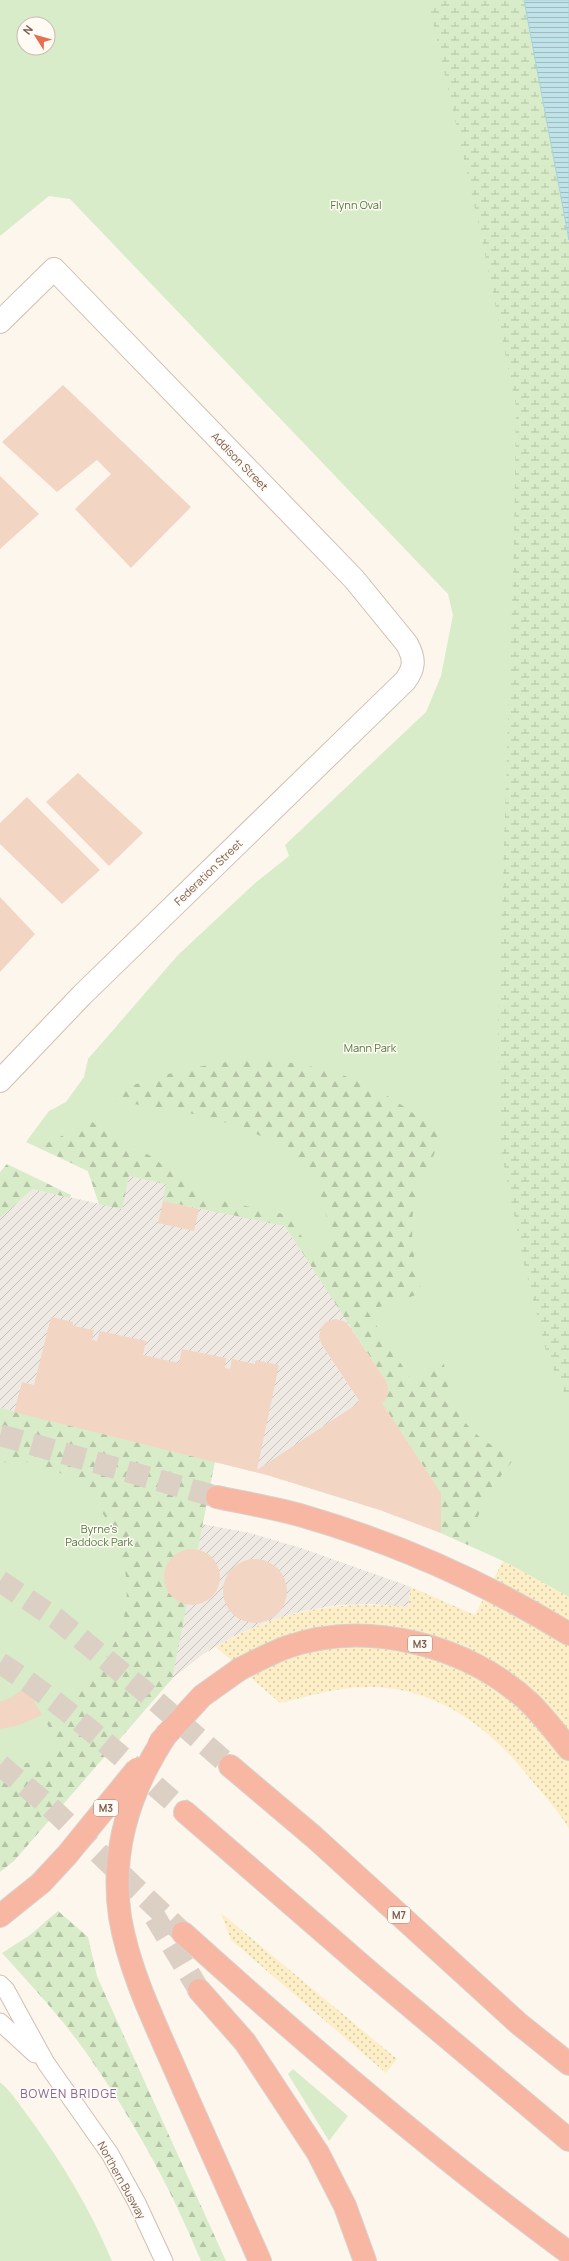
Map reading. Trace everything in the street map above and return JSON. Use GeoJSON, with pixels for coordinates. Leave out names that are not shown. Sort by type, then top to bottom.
{"type":"FeatureCollection","features":[{"type":"Feature","properties":{"kind":"highway"},"geometry":{"type":"LineString","coordinates":[[217,1496],[302,1516],[424,1559],[509,1599],[569,1634]]}},
{"type":"Feature","properties":{"kind":"highway","name":"M3"},"geometry":{"type":"LineString","coordinates":[[0,1916],[18,1903],[49,1876],[168,1732],[202,1696],[219,1682],[264,1656],[288,1647],[332,1637],[368,1636],[389,1638],[430,1646],[463,1659],[491,1674],[530,1704],[569,1750]]}},
{"type":"Feature","properties":{"kind":"highway"},"geometry":{"type":"LineString","coordinates":[[168,1732],[143,1772],[127,1816],[121,1842],[119,1864],[120,1917],[133,1966],[145,1998],[260,2261]]}},
{"type":"Feature","properties":{"kind":"highway","name":"M7"},"geometry":{"type":"LineString","coordinates":[[230,1766],[314,1837],[518,2023],[569,2064]]}},
{"type":"Feature","properties":{"kind":"highway"},"geometry":{"type":"LineString","coordinates":[[185,1812],[373,1976],[569,2140]]}},
{"type":"Feature","properties":{"kind":"highway"},"geometry":{"type":"LineString","coordinates":[[183,1933],[265,2007],[374,2099],[569,2253]]}},
{"type":"Feature","properties":{"kind":"highway"},"geometry":{"type":"LineString","coordinates":[[199,1990],[245,2042],[318,2153],[345,2206],[366,2261]]}},
{"type":"Feature","properties":{"kind":"street","name":"Addison Street"},"geometry":{"type":"LineString","coordinates":[[0,322],[54,269],[354,579],[407,644],[413,655],[414,663]]}},
{"type":"Feature","properties":{"kind":"street","name":"Federation Street"},"geometry":{"type":"LineString","coordinates":[[0,1081],[82,995],[405,681],[411,673],[414,663]]}},
{"type":"Feature","properties":{"kind":"lane","name":"Northern Busway"},"geometry":{"type":"LineString","coordinates":[[0,1984],[6,1990],[46,2063],[110,2154],[137,2203],[164,2261]]}},
{"type":"Feature","properties":{"kind":"lane","name":"Northern Busway"},"geometry":{"type":"LineString","coordinates":[[0,2022],[46,2063]]}},
{"type":"Feature","properties":{"kind":"shaded area"},"geometry":{"type":"Polygon","coordinates":[[[129,1176],[166,1184],[163,1201],[285,1226],[386,1381],[388,1389],[387,1398],[382,1403],[441,1493],[441,1533],[380,1510],[267,1475],[0,1408],[0,1218],[33,1189],[122,1209],[129,1176]]]}},
{"type":"Feature","properties":{"kind":"shaded area"},"geometry":{"type":"Polygon","coordinates":[[[202,1524],[250,1533],[301,1548],[411,1587],[408,1607],[373,1604],[338,1605],[303,1611],[269,1621],[234,1636],[202,1655],[172,1679],[202,1524]]]}},
{"type":"Feature","properties":{"kind":"green space"},"geometry":{"type":"Polygon","coordinates":[[[0,0],[524,0],[569,240],[569,1597],[503,1561],[441,1533],[441,1493],[382,1403],[386,1398],[387,1393],[386,1381],[285,1226],[163,1201],[166,1184],[129,1176],[122,1209],[99,1204],[88,1171],[26,1142],[49,1111],[66,1102],[84,1077],[88,1059],[178,955],[254,884],[289,856],[285,845],[426,712],[441,676],[453,615],[448,594],[70,199],[49,196],[0,236],[0,0]]]}},
{"type":"Feature","properties":{"kind":"green space"},"geometry":{"type":"Polygon","coordinates":[[[428,0],[524,0],[569,240],[569,1403],[547,1355],[524,1264],[500,1145],[498,1026],[514,545],[516,406],[481,235],[428,0]]]}},
{"type":"Feature","properties":{"kind":"green space"},"geometry":{"type":"Polygon","coordinates":[[[253,1059],[306,1066],[330,1071],[352,1079],[374,1088],[395,1101],[416,1115],[438,1133],[437,1146],[421,1181],[413,1209],[413,1251],[422,1293],[367,1311],[414,1384],[444,1364],[451,1397],[465,1422],[486,1442],[516,1457],[493,1487],[481,1509],[468,1545],[441,1533],[441,1493],[382,1403],[386,1398],[387,1393],[386,1381],[285,1226],[163,1201],[166,1184],[129,1176],[122,1209],[99,1204],[88,1171],[38,1147],[92,1122],[152,1157],[205,1197],[287,1215],[313,1253],[338,1236],[326,1215],[315,1177],[312,1171],[300,1158],[271,1141],[232,1124],[174,1110],[112,1101],[117,1091],[150,1079],[200,1066],[253,1059]]]}},
{"type":"Feature","properties":{"kind":"green space"},"geometry":{"type":"Polygon","coordinates":[[[7,1164],[71,1195],[70,1198],[33,1189],[0,1218],[0,1172],[7,1164]]]}},
{"type":"Feature","properties":{"kind":"green space","name":"Byrne's Paddock Park"},"geometry":{"type":"Polygon","coordinates":[[[0,1408],[215,1461],[172,1679],[0,1849],[0,1408]]]}},
{"type":"Feature","properties":{"kind":"green space"},"geometry":{"type":"Polygon","coordinates":[[[0,1408],[215,1461],[172,1679],[14,1861],[0,1872],[0,1766],[32,1762],[62,1750],[42,1715],[67,1699],[88,1679],[107,1656],[120,1630],[126,1601],[125,1571],[117,1541],[103,1513],[83,1490],[59,1472],[31,1463],[0,1463],[0,1408]]]}},
{"type":"Feature","properties":{"kind":"green space"},"geometry":{"type":"Polygon","coordinates":[[[58,1911],[88,1937],[97,1976],[226,2261],[201,2261],[163,2179],[119,2101],[66,2025],[2,1953],[30,1935],[58,1911]]]}},
{"type":"Feature","properties":{"kind":"green space"},"geometry":{"type":"Polygon","coordinates":[[[293,2069],[348,2116],[329,2141],[288,2074],[293,2069]]]}},
{"type":"Feature","properties":{"kind":"green space"},"geometry":{"type":"Polygon","coordinates":[[[0,2082],[20,2105],[65,2171],[86,2206],[112,2261],[0,2261],[0,2082]]]}},
{"type":"Feature","properties":{"kind":"sand"},"geometry":{"type":"Polygon","coordinates":[[[503,1561],[569,1597],[569,1829],[555,1808],[510,1755],[470,1720],[447,1706],[423,1696],[398,1689],[370,1687],[334,1690],[280,1703],[216,1647],[239,1634],[262,1624],[309,1610],[357,1605],[408,1607],[411,1587],[475,1615],[503,1561]]]}},
{"type":"Feature","properties":{"kind":"sand"},"geometry":{"type":"Polygon","coordinates":[[[221,1913],[397,2059],[386,2073],[231,1940],[221,1913]]]}},
{"type":"Feature","properties":{"kind":"water"},"geometry":{"type":"Polygon","coordinates":[[[524,0],[569,0],[569,240],[524,0]]]}},
{"type":"Feature","properties":{"kind":"building"},"geometry":{"type":"Polygon","coordinates":[[[63,385],[191,507],[131,568],[75,509],[111,474],[97,460],[57,492],[2,442],[63,385]]]}},
{"type":"Feature","properties":{"kind":"building"},"geometry":{"type":"Polygon","coordinates":[[[0,476],[39,514],[0,549],[0,476]]]}},
{"type":"Feature","properties":{"kind":"building"},"geometry":{"type":"Polygon","coordinates":[[[78,773],[143,833],[109,866],[46,802],[78,773]]]}},
{"type":"Feature","properties":{"kind":"building"},"geometry":{"type":"Polygon","coordinates":[[[27,797],[100,870],[62,904],[0,844],[0,823],[27,797]]]}},
{"type":"Feature","properties":{"kind":"building"},"geometry":{"type":"Polygon","coordinates":[[[0,897],[35,934],[0,972],[0,897]]]}},
{"type":"Feature","properties":{"kind":"building"},"geometry":{"type":"Polygon","coordinates":[[[163,1201],[199,1209],[194,1231],[158,1223],[163,1201]]]}},
{"type":"Feature","properties":{"kind":"building"},"geometry":{"type":"Polygon","coordinates":[[[51,1317],[73,1322],[73,1326],[94,1330],[92,1340],[97,1341],[100,1331],[146,1341],[143,1355],[179,1363],[182,1349],[226,1358],[225,1368],[230,1369],[232,1359],[255,1364],[256,1360],[279,1365],[257,1470],[360,1402],[322,1345],[319,1337],[321,1328],[326,1322],[335,1319],[344,1321],[350,1327],[386,1381],[388,1389],[387,1398],[382,1403],[441,1493],[441,1533],[380,1510],[267,1475],[14,1412],[22,1382],[34,1385],[51,1317]]]}},
{"type":"Feature","properties":{"kind":"building"},"geometry":{"type":"Polygon","coordinates":[[[192,1549],[203,1551],[212,1557],[218,1566],[220,1577],[218,1588],[212,1597],[203,1603],[192,1605],[181,1603],[172,1597],[166,1588],[164,1577],[166,1566],[172,1557],[181,1551],[192,1549]]]}},
{"type":"Feature","properties":{"kind":"building"},"geometry":{"type":"Polygon","coordinates":[[[255,1559],[267,1561],[278,1568],[285,1579],[287,1591],[285,1603],[278,1614],[267,1621],[255,1623],[243,1621],[232,1614],[225,1603],[223,1591],[225,1579],[232,1568],[243,1561],[255,1559]]]}},
{"type":"Feature","properties":{"kind":"building"},"geometry":{"type":"Polygon","coordinates":[[[26,1687],[42,1715],[19,1725],[0,1729],[0,1702],[12,1697],[26,1687]]]}},
{"type":"Feature","properties":{"kind":"tunnel"},"geometry":{"type":"LineString","coordinates":[[0,1435],[217,1497]]}},
{"type":"Feature","properties":{"kind":"tunnel"},"geometry":{"type":"LineString","coordinates":[[0,1581],[58,1620],[143,1690],[230,1766]]}},
{"type":"Feature","properties":{"kind":"tunnel"},"geometry":{"type":"LineString","coordinates":[[0,1663],[72,1715],[185,1812]]}},
{"type":"Feature","properties":{"kind":"tunnel"},"geometry":{"type":"LineString","coordinates":[[0,1765],[48,1805],[183,1933]]}},
{"type":"Feature","properties":{"kind":"tunnel"},"geometry":{"type":"LineString","coordinates":[[155,1917],[199,1990]]}},
{"type":"Feature","properties":{"kind":"district","name":"BOWEN BRIDGE"},"geometry":{"type":"Point","coordinates":[69,2093]}},
{"type":"Feature","properties":{"kind":"park label","name":"Flynn Oval"},"geometry":{"type":"Point","coordinates":[356,204]}},
{"type":"Feature","properties":{"kind":"park label","name":"Mann Park"},"geometry":{"type":"Point","coordinates":[370,1047]}}]}
